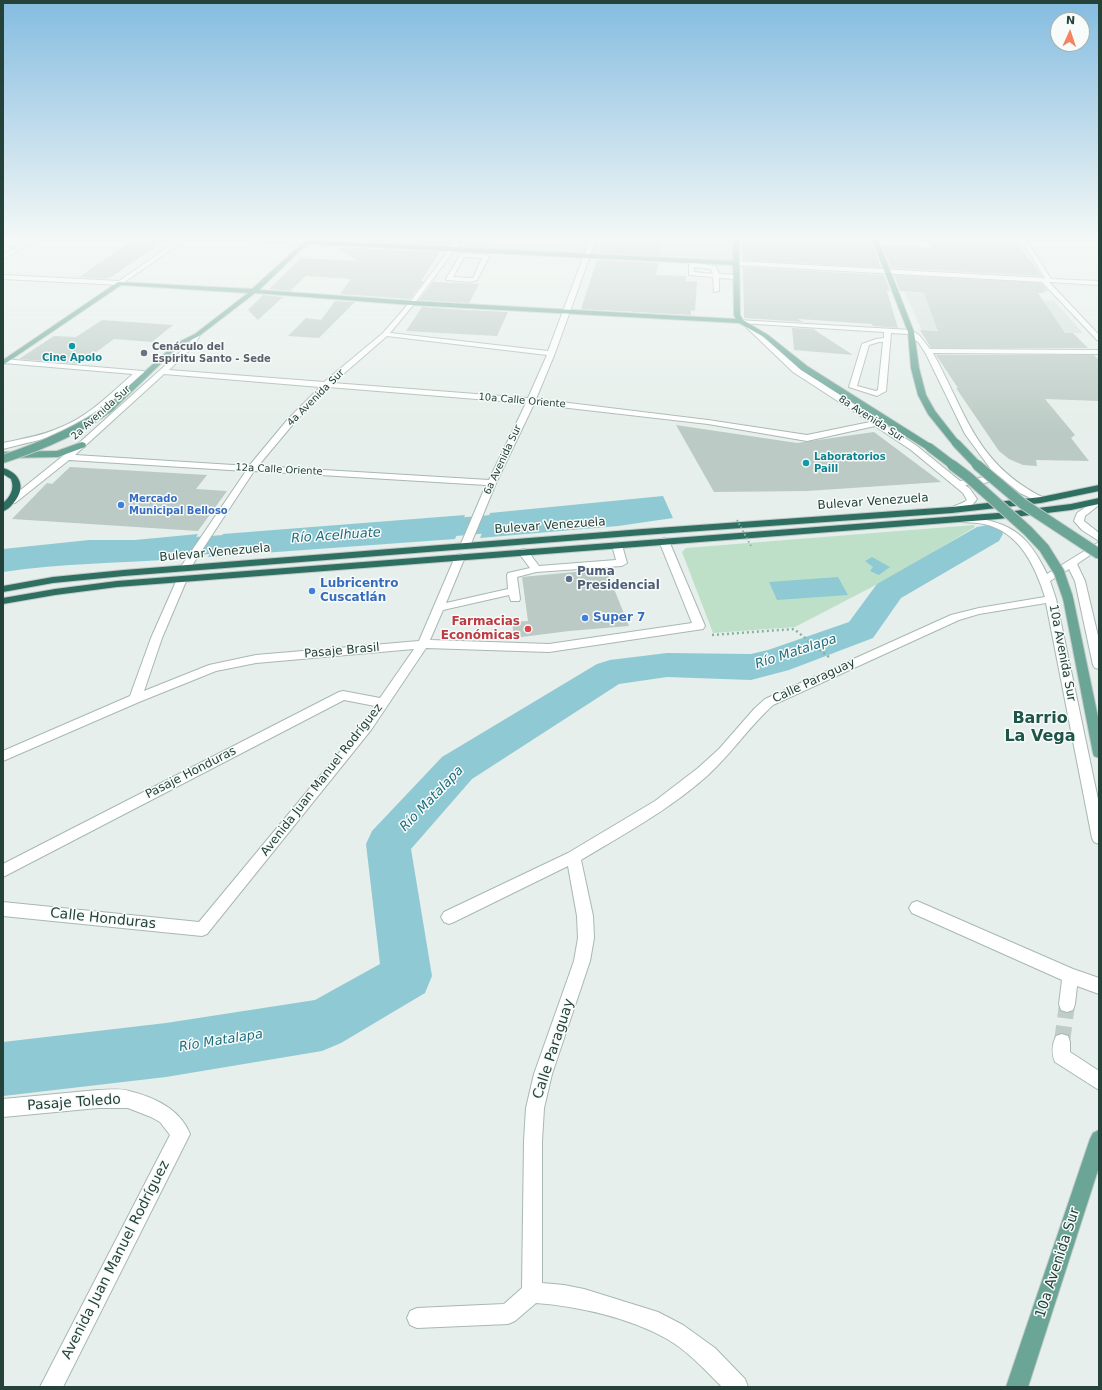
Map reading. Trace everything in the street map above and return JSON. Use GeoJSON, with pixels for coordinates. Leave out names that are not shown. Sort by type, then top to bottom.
{"type":"FeatureCollection","features":[{"type":"Feature","properties":{"kind":"highway"},"geometry":{"type":"LineString","coordinates":[[3,471],[10,474],[17,481],[17,486],[12,501],[3,508]]}},
{"type":"Feature","properties":{"kind":"highway","name":"Bulevar Venezuela"},"geometry":{"type":"LineString","coordinates":[[3,589],[91,576],[184,573],[460,557],[664,541],[955,515],[1099,488]]}},
{"type":"Feature","properties":{"kind":"highway","name":"Bulevar Venezuela"},"geometry":{"type":"LineString","coordinates":[[3,601],[184,573],[466,542],[1041,511],[1099,501]]}},
{"type":"Feature","properties":{"kind":"main road"},"geometry":{"type":"LineString","coordinates":[[4,362],[89,304]]}},
{"type":"Feature","properties":{"kind":"main road","name":"2a Avenida Sur"},"geometry":{"type":"LineString","coordinates":[[3,459],[69,434],[93,421],[111,407],[143,373],[177,346],[197,335],[236,304]]}},
{"type":"Feature","properties":{"kind":"main road"},"geometry":{"type":"LineString","coordinates":[[427,304],[740,321]]}},
{"type":"Feature","properties":{"kind":"main road"},"geometry":{"type":"LineString","coordinates":[[736,304],[736,315],[740,321]]}},
{"type":"Feature","properties":{"kind":"main road"},"geometry":{"type":"LineString","coordinates":[[900,304],[911,332],[915,368],[922,395],[931,412],[979,468],[1043,519],[1099,554]]}},
{"type":"Feature","properties":{"kind":"main road","name":"10a Avenida Sur"},"geometry":{"type":"LineString","coordinates":[[740,321],[766,336],[804,368],[929,447],[968,478],[1028,531],[1044,548],[1059,572],[1068,598],[1099,753]]}},
{"type":"Feature","properties":{"kind":"main road"},"geometry":{"type":"LineString","coordinates":[[3,455],[58,454],[82,445]]}},
{"type":"Feature","properties":{"kind":"main road","name":"10a Avenida Sur"},"geometry":{"type":"LineString","coordinates":[[1017,1387],[1099,1139]]}},
{"type":"Feature","properties":{"kind":"street","name":"4a Avenida Sur"},"geometry":{"type":"LineString","coordinates":[[135,699],[164,618],[184,573],[192,558],[252,468],[291,421],[326,385],[385,334],[411,304]]}},
{"type":"Feature","properties":{"kind":"street","name":"6a Avenida Sur"},"geometry":{"type":"LineString","coordinates":[[466,542],[531,401],[551,354],[568,304]]}},
{"type":"Feature","properties":{"kind":"street"},"geometry":{"type":"LineString","coordinates":[[1067,304],[1099,339]]}},
{"type":"Feature","properties":{"kind":"street"},"geometry":{"type":"LineString","coordinates":[[740,321],[911,332],[918,337],[928,351],[964,426],[982,454],[992,465],[1021,490],[1041,500]]}},
{"type":"Feature","properties":{"kind":"street","name":"8a Avenida Sur"},"geometry":{"type":"LineString","coordinates":[[748,326],[802,374],[914,448],[966,491],[972,499],[955,515]]}},
{"type":"Feature","properties":{"kind":"street"},"geometry":{"type":"LineString","coordinates":[[887,340],[878,340],[866,344],[853,387],[877,394],[882,391],[888,330]]}},
{"type":"Feature","properties":{"kind":"street"},"geometry":{"type":"LineString","coordinates":[[385,334],[551,354]]}},
{"type":"Feature","properties":{"kind":"street","name":"2a Avenida Sur"},"geometry":{"type":"LineString","coordinates":[[12,501],[82,445],[192,345],[197,335]]}},
{"type":"Feature","properties":{"kind":"street"},"geometry":{"type":"LineString","coordinates":[[928,351],[1099,352]]}},
{"type":"Feature","properties":{"kind":"street"},"geometry":{"type":"LineString","coordinates":[[4,362],[143,373]]}},
{"type":"Feature","properties":{"kind":"street","name":"10a Calle Oriente"},"geometry":{"type":"LineString","coordinates":[[163,372],[531,401],[708,422],[807,438],[878,423]]}},
{"type":"Feature","properties":{"kind":"street","name":"2a Avenida Sur"},"geometry":{"type":"LineString","coordinates":[[3,446],[50,434],[72,426],[143,373]]}},
{"type":"Feature","properties":{"kind":"street","name":"12a Calle Oriente"},"geometry":{"type":"LineString","coordinates":[[67,457],[492,483]]}},
{"type":"Feature","properties":{"kind":"street"},"geometry":{"type":"LineString","coordinates":[[947,474],[959,481],[984,481],[994,478],[995,474],[992,465]]}},
{"type":"Feature","properties":{"kind":"street"},"geometry":{"type":"LineString","coordinates":[[1099,501],[1080,515],[1079,521],[1085,528],[1099,538]]}},
{"type":"Feature","properties":{"kind":"street","name":"10a Avenida Sur"},"geometry":{"type":"LineString","coordinates":[[955,515],[986,522],[1009,531],[1018,538],[1035,558],[1045,580],[1051,599],[1099,838]]}},
{"type":"Feature","properties":{"kind":"street","name":"Pasaje Brasil"},"geometry":{"type":"LineString","coordinates":[[3,756],[135,699],[213,668],[256,659],[423,644],[549,648],[699,626],[664,541]]}},
{"type":"Feature","properties":{"kind":"street"},"geometry":{"type":"LineString","coordinates":[[438,608],[515,595],[512,576],[536,569],[622,563],[617,544]]}},
{"type":"Feature","properties":{"kind":"street"},"geometry":{"type":"LineString","coordinates":[[1045,580],[1099,545]]}},
{"type":"Feature","properties":{"kind":"street"},"geometry":{"type":"LineString","coordinates":[[523,552],[536,569]]}},
{"type":"Feature","properties":{"kind":"street","name":"Avenida Juan Manuel Rodríguez"},"geometry":{"type":"LineString","coordinates":[[202,929],[367,727],[423,644],[460,557]]}},
{"type":"Feature","properties":{"kind":"street"},"geometry":{"type":"LineString","coordinates":[[1072,563],[1080,581],[1099,665]]}},
{"type":"Feature","properties":{"kind":"street","name":"Calle Paraguay"},"geometry":{"type":"LineString","coordinates":[[448,917],[573,857],[629,824],[684,788],[724,752],[758,712],[769,702],[955,617],[979,611],[1051,599]]}},
{"type":"Feature","properties":{"kind":"street","name":"Pasaje Honduras"},"geometry":{"type":"LineString","coordinates":[[3,871],[343,695],[383,703]]}},
{"type":"Feature","properties":{"kind":"street","name":"Calle Paraguay"},"geometry":{"type":"LineString","coordinates":[[532,1293],[533,1141],[535,1108],[542,1074],[582,961],[586,938],[585,916],[573,857]]}},
{"type":"Feature","properties":{"kind":"street"},"geometry":{"type":"LineString","coordinates":[[917,908],[1070,976],[1099,986]]}},
{"type":"Feature","properties":{"kind":"street","name":"Calle Honduras"},"geometry":{"type":"LineString","coordinates":[[3,909],[202,929]]}},
{"type":"Feature","properties":{"kind":"street"},"geometry":{"type":"LineString","coordinates":[[1067,1004],[1070,976]]}},
{"type":"Feature","properties":{"kind":"street"},"geometry":{"type":"LineString","coordinates":[[1062,1042],[1061,1056],[1099,1081]]}},
{"type":"Feature","properties":{"kind":"street","name":"Pasaje Toledo"},"geometry":{"type":"LineString","coordinates":[[3,1108],[98,1099],[128,1099],[157,1110],[166,1116],[181,1134]]}},
{"type":"Feature","properties":{"kind":"street","name":"Avenida Juan Manuel Rodríguez"},"geometry":{"type":"LineString","coordinates":[[51,1387],[181,1134]]}},
{"type":"Feature","properties":{"kind":"street"},"geometry":{"type":"LineString","coordinates":[[417,1318],[508,1314],[532,1293],[564,1295],[584,1299],[651,1319],[676,1332],[708,1356],[737,1387]]}},
{"type":"Feature","properties":{"kind":"path"},"geometry":{"type":"LineString","coordinates":[[736,520],[751,546]]}},
{"type":"Feature","properties":{"kind":"path"},"geometry":{"type":"LineString","coordinates":[[710,635],[795,629],[834,661]]}},
{"type":"Feature","properties":{"kind":"shaded area"},"geometry":{"type":"Polygon","coordinates":[[[910,304],[1057,304],[1083,333],[922,330],[910,304]]]}},
{"type":"Feature","properties":{"kind":"green space"},"geometry":{"type":"Polygon","coordinates":[[[974,525],[975,527],[897,574],[795,627],[713,633],[682,552],[686,548],[974,525]]]}},
{"type":"Feature","properties":{"kind":"water"},"geometry":{"type":"Polygon","coordinates":[[[663,496],[673,518],[618,526],[480,538],[490,513],[663,496]]]}},
{"type":"Feature","properties":{"kind":"water","name":"Río Acelhuate"},"geometry":{"type":"Polygon","coordinates":[[[465,515],[455,539],[208,557],[223,534],[465,515]]]}},
{"type":"Feature","properties":{"kind":"water"},"geometry":{"type":"Polygon","coordinates":[[[198,534],[182,559],[70,565],[3,572],[3,549],[89,540],[135,540],[198,534]]]}},
{"type":"Feature","properties":{"kind":"water"},"geometry":{"type":"Polygon","coordinates":[[[872,557],[890,567],[879,575],[870,571],[873,567],[865,561],[872,557]]]}},
{"type":"Feature","properties":{"kind":"water"},"geometry":{"type":"Polygon","coordinates":[[[838,577],[848,595],[777,600],[769,582],[838,577]]]}},
{"type":"Feature","properties":{"kind":"building"},"geometry":{"type":"Polygon","coordinates":[[[254,304],[276,304],[258,320],[248,310],[254,304]]]}},
{"type":"Feature","properties":{"kind":"building"},"geometry":{"type":"Polygon","coordinates":[[[333,304],[353,304],[319,338],[288,336],[306,318],[321,320],[333,304]]]}},
{"type":"Feature","properties":{"kind":"building"},"geometry":{"type":"Polygon","coordinates":[[[583,304],[695,304],[695,311],[691,310],[691,315],[581,309],[583,304]]]}},
{"type":"Feature","properties":{"kind":"building"},"geometry":{"type":"Polygon","coordinates":[[[744,304],[891,304],[898,328],[873,326],[872,324],[798,319],[803,322],[744,318],[744,304]]]}},
{"type":"Feature","properties":{"kind":"building"},"geometry":{"type":"Polygon","coordinates":[[[928,304],[1045,304],[1065,333],[1073,333],[1088,348],[931,348],[920,330],[938,331],[928,304]]]}},
{"type":"Feature","properties":{"kind":"building"},"geometry":{"type":"Polygon","coordinates":[[[422,307],[508,312],[497,336],[406,331],[422,307]]]}},
{"type":"Feature","properties":{"kind":"building"},"geometry":{"type":"Polygon","coordinates":[[[102,320],[173,325],[152,342],[114,339],[80,364],[19,359],[54,336],[76,337],[102,320]]]}},
{"type":"Feature","properties":{"kind":"building"},"geometry":{"type":"Polygon","coordinates":[[[792,328],[813,329],[853,355],[794,350],[792,328]]]}},
{"type":"Feature","properties":{"kind":"building"},"geometry":{"type":"Polygon","coordinates":[[[936,355],[1094,355],[1099,360],[1099,401],[1045,399],[1075,435],[1071,438],[1089,461],[1036,460],[1037,466],[1023,465],[1009,459],[999,451],[956,388],[958,388],[936,355]]]}},
{"type":"Feature","properties":{"kind":"building","name":"Laboratorios Paill"},"geometry":{"type":"Polygon","coordinates":[[[676,425],[797,443],[874,432],[941,482],[807,491],[714,492],[676,425]]]}},
{"type":"Feature","properties":{"kind":"building","name":"Mercado Municipal Belloso"},"geometry":{"type":"Polygon","coordinates":[[[70,467],[207,475],[196,489],[227,491],[198,531],[12,519],[47,483],[52,484],[70,467]]]}},
{"type":"Feature","properties":{"kind":"building"},"geometry":{"type":"Polygon","coordinates":[[[606,569],[629,626],[569,631],[514,638],[512,622],[528,621],[522,577],[606,569]]]}},
{"type":"Feature","properties":{"kind":"waterway","name":"Río Acelhuate"},"geometry":{"type":"LineString","coordinates":[[409,531],[537,520]]}},
{"type":"Feature","properties":{"kind":"waterway","name":"Río Matalapa"},"geometry":{"type":"LineString","coordinates":[[3,1069],[166,1050],[322,1025],[407,976],[388,844],[457,768],[610,673],[667,665],[751,667],[776,661],[861,630],[889,591],[988,534]]}},
{"type":"Feature","properties":{"kind":"waterway","name":"Río Acelhuate"},"geometry":{"type":"LineString","coordinates":[[137,550],[267,541]]}},
{"type":"Feature","properties":{"kind":"tunnel"},"geometry":{"type":"LineString","coordinates":[[1062,1042],[1067,1004]]}},
{"type":"Feature","properties":{"kind":"place","name":"Cine Apolo"},"geometry":{"type":"Point","coordinates":[72,346]}},
{"type":"Feature","properties":{"kind":"place","name":"Cenáculo del Espiritu Santo - Sede"},"geometry":{"type":"Point","coordinates":[144,353]}},
{"type":"Feature","properties":{"kind":"place","name":"Laboratorios Paill"},"geometry":{"type":"Point","coordinates":[806,463]}},
{"type":"Feature","properties":{"kind":"place","name":"Mercado Municipal Belloso"},"geometry":{"type":"Point","coordinates":[121,505]}},
{"type":"Feature","properties":{"kind":"place","name":"Puma Presidencial"},"geometry":{"type":"Point","coordinates":[569,579]}},
{"type":"Feature","properties":{"kind":"place","name":"Lubricentro Cuscatlán"},"geometry":{"type":"Point","coordinates":[312,591]}},
{"type":"Feature","properties":{"kind":"place","name":"Super 7"},"geometry":{"type":"Point","coordinates":[585,618]}},
{"type":"Feature","properties":{"kind":"place","name":"Farmacias Económicas"},"geometry":{"type":"Point","coordinates":[528,629]}},
{"type":"Feature","properties":{"kind":"district","name":"Barrio La Vega"},"geometry":{"type":"Point","coordinates":[1040,728]}}]}
